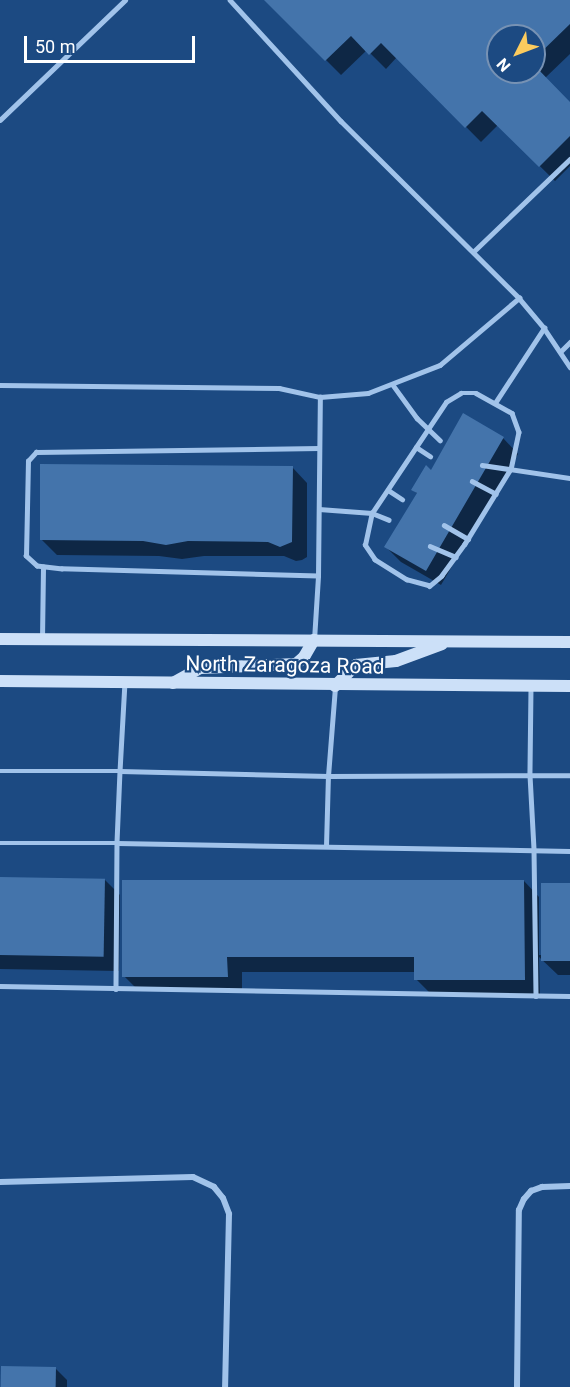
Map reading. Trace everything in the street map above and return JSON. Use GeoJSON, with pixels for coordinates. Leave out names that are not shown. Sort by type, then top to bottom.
{"type":"FeatureCollection","features":[{"type":"Feature","properties":{"kind":"main road","name":"North Zaragoza Road"},"geometry":{"type":"LineString","coordinates":[[0,639],[570,642]]}},
{"type":"Feature","properties":{"kind":"main road"},"geometry":{"type":"LineString","coordinates":[[172,683],[200,668],[296,664],[304,657],[314,640]]}},
{"type":"Feature","properties":{"kind":"main road"},"geometry":{"type":"LineString","coordinates":[[335,686],[356,665],[396,661],[450,641]]}},
{"type":"Feature","properties":{"kind":"main road","name":"North Zaragoza Road"},"geometry":{"type":"LineString","coordinates":[[0,681],[335,686],[570,686]]}},
{"type":"Feature","properties":{"kind":"street"},"geometry":{"type":"LineString","coordinates":[[0,1182],[193,1177],[214,1187],[223,1198],[229,1214],[225,1387]]}},
{"type":"Feature","properties":{"kind":"street"},"geometry":{"type":"LineString","coordinates":[[517,1387],[519,1210],[531,1191],[542,1186],[570,1186]]}},
{"type":"Feature","properties":{"kind":"lane"},"geometry":{"type":"LineString","coordinates":[[0,120],[125,0]]}},
{"type":"Feature","properties":{"kind":"lane"},"geometry":{"type":"LineString","coordinates":[[230,0],[341,121],[519,298],[544,328],[570,367]]}},
{"type":"Feature","properties":{"kind":"lane"},"geometry":{"type":"LineString","coordinates":[[473,252],[570,159]]}},
{"type":"Feature","properties":{"kind":"lane"},"geometry":{"type":"LineString","coordinates":[[0,385],[279,388],[320,397],[368,393],[440,365],[519,298]]}},
{"type":"Feature","properties":{"kind":"lane"},"geometry":{"type":"LineString","coordinates":[[495,403],[544,328]]}},
{"type":"Feature","properties":{"kind":"lane"},"geometry":{"type":"LineString","coordinates":[[560,352],[570,342]]}},
{"type":"Feature","properties":{"kind":"lane"},"geometry":{"type":"LineString","coordinates":[[393,385],[428,429],[440,440]]}},
{"type":"Feature","properties":{"kind":"lane"},"geometry":{"type":"LineString","coordinates":[[461,393],[476,393],[495,403],[512,413],[519,432],[511,469],[442,576],[430,586],[407,580],[375,560],[365,545],[372,513],[446,402],[461,393]]}},
{"type":"Feature","properties":{"kind":"lane"},"geometry":{"type":"LineString","coordinates":[[314,640],[318,576],[320,397]]}},
{"type":"Feature","properties":{"kind":"lane"},"geometry":{"type":"LineString","coordinates":[[416,447],[430,456]]}},
{"type":"Feature","properties":{"kind":"lane"},"geometry":{"type":"LineString","coordinates":[[318,576],[43,567],[37,566],[26,556],[28,461],[36,452],[319,448]]}},
{"type":"Feature","properties":{"kind":"lane"},"geometry":{"type":"LineString","coordinates":[[482,465],[570,478]]}},
{"type":"Feature","properties":{"kind":"lane"},"geometry":{"type":"LineString","coordinates":[[472,481],[496,494]]}},
{"type":"Feature","properties":{"kind":"lane"},"geometry":{"type":"LineString","coordinates":[[388,490],[402,499]]}},
{"type":"Feature","properties":{"kind":"lane"},"geometry":{"type":"LineString","coordinates":[[319,509],[372,513],[389,520]]}},
{"type":"Feature","properties":{"kind":"lane"},"geometry":{"type":"LineString","coordinates":[[444,525],[468,539]]}},
{"type":"Feature","properties":{"kind":"lane"},"geometry":{"type":"LineString","coordinates":[[430,546],[456,557]]}},
{"type":"Feature","properties":{"kind":"lane"},"geometry":{"type":"LineString","coordinates":[[42,639],[43,567]]}},
{"type":"Feature","properties":{"kind":"lane"},"geometry":{"type":"LineString","coordinates":[[116,989],[117,843],[125,682]]}},
{"type":"Feature","properties":{"kind":"lane"},"geometry":{"type":"LineString","coordinates":[[326,846],[328,776],[335,686]]}},
{"type":"Feature","properties":{"kind":"lane"},"geometry":{"type":"LineString","coordinates":[[531,686],[530,775],[534,850],[536,996]]}},
{"type":"Feature","properties":{"kind":"lane"},"geometry":{"type":"LineString","coordinates":[[0,771],[120,771],[328,776],[570,775]]}},
{"type":"Feature","properties":{"kind":"lane"},"geometry":{"type":"LineString","coordinates":[[0,843],[570,851]]}},
{"type":"Feature","properties":{"kind":"lane"},"geometry":{"type":"LineString","coordinates":[[0,987],[570,996]]}},
{"type":"Feature","properties":{"kind":"building"},"geometry":{"type":"Polygon","coordinates":[[[264,0],[570,0],[570,24],[546,47],[546,24],[486,24],[486,84],[546,84],[546,77],[570,102],[570,136],[539,167],[482,111],[465,128],[381,43],[369,55],[351,36],[325,61],[264,0]]]}},
{"type":"Feature","properties":{"kind":"building"},"geometry":{"type":"Polygon","coordinates":[[[463,413],[504,437],[426,571],[384,547],[417,493],[411,490],[426,465],[431,470],[463,413]]]}},
{"type":"Feature","properties":{"kind":"building"},"geometry":{"type":"Polygon","coordinates":[[[40,464],[293,466],[292,542],[280,547],[268,542],[188,541],[166,545],[143,541],[40,540],[40,464]]]}},
{"type":"Feature","properties":{"kind":"building"},"geometry":{"type":"Polygon","coordinates":[[[0,877],[105,879],[104,957],[0,955],[0,877]]]}},
{"type":"Feature","properties":{"kind":"building"},"geometry":{"type":"Polygon","coordinates":[[[122,880],[524,880],[525,980],[414,980],[414,957],[227,957],[228,977],[122,977],[122,880]]]}},
{"type":"Feature","properties":{"kind":"building"},"geometry":{"type":"Polygon","coordinates":[[[541,883],[570,883],[570,961],[541,961],[541,883]]]}},
{"type":"Feature","properties":{"kind":"building"},"geometry":{"type":"Polygon","coordinates":[[[1,1366],[56,1367],[56,1387],[1,1387],[1,1366]]]}}]}
